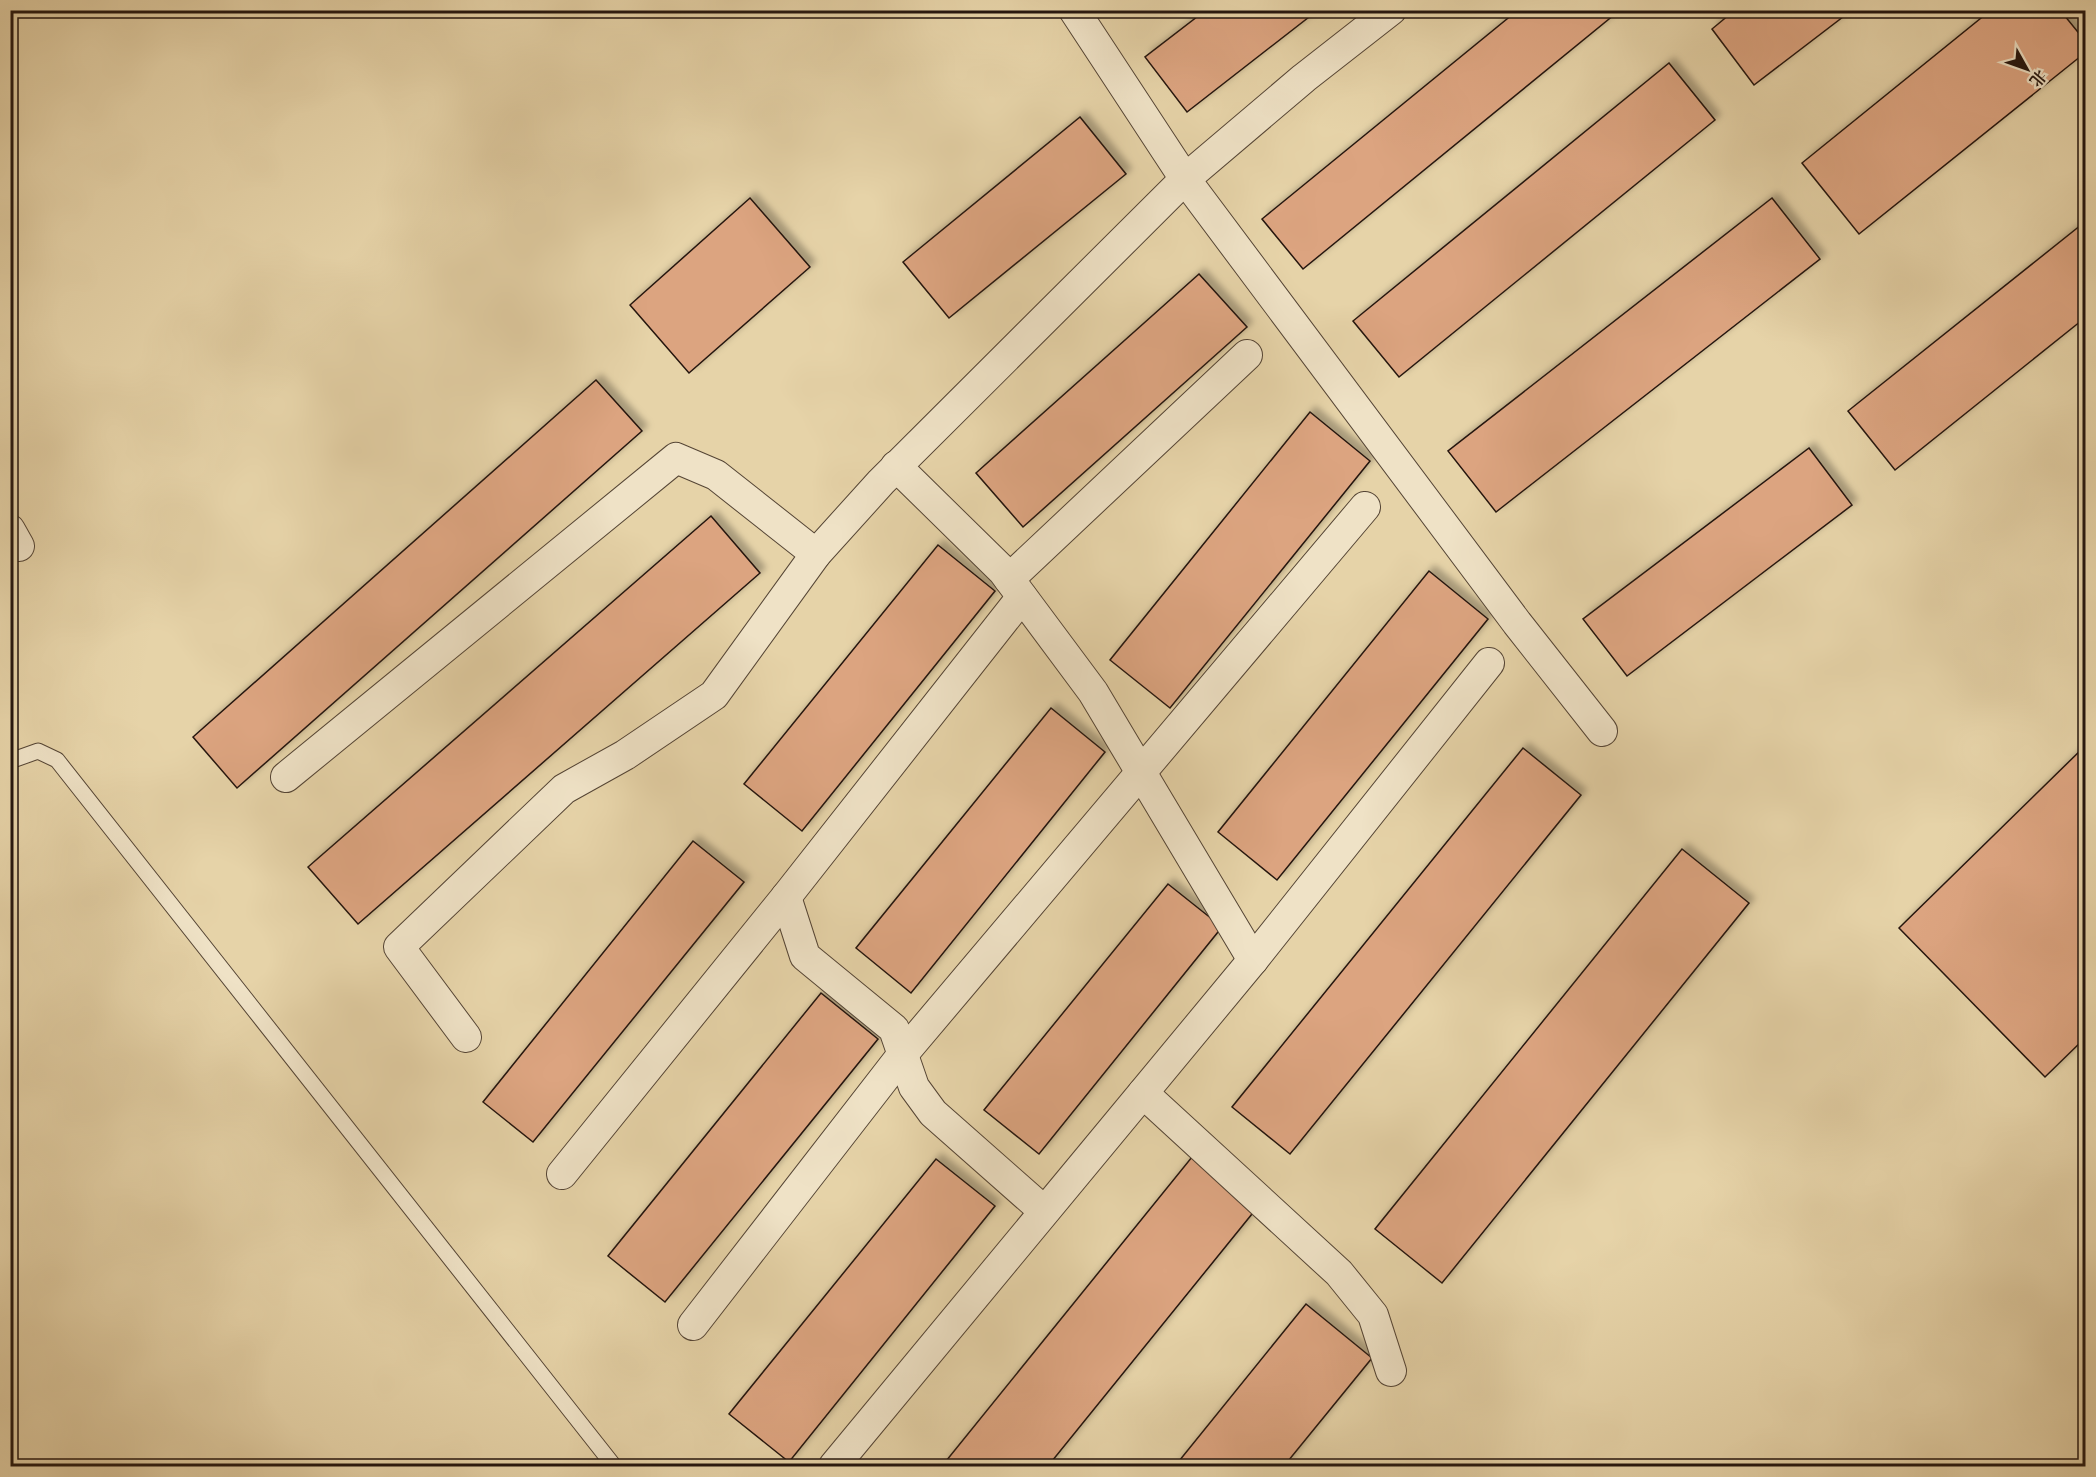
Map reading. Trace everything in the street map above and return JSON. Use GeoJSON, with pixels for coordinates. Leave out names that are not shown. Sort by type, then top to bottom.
{"type":"FeatureCollection","features":[{"type":"Feature","properties":{"kind":"street"},"geometry":{"type":"LineString","coordinates":[[1074,10],[1185,179],[1517,623],[1602,731]]}},
{"type":"Feature","properties":{"kind":"street"},"geometry":{"type":"LineString","coordinates":[[466,1037],[399,946],[564,789],[624,755],[714,696],[816,554],[896,466],[1185,179],[1305,78],[1392,10]]}},
{"type":"Feature","properties":{"kind":"street"},"geometry":{"type":"LineString","coordinates":[[561,1174],[786,897],[1016,588],[1246,355]]}},
{"type":"Feature","properties":{"kind":"street"},"geometry":{"type":"LineString","coordinates":[[286,777],[676,458],[716,475],[816,554]]}},
{"type":"Feature","properties":{"kind":"street"},"geometry":{"type":"LineString","coordinates":[[896,466],[1016,588],[1093,692],[1253,960]]}},
{"type":"Feature","properties":{"kind":"street"},"geometry":{"type":"LineString","coordinates":[[693,1325],[903,1054],[1365,507]]}},
{"type":"Feature","properties":{"kind":"street"},"geometry":{"type":"LineString","coordinates":[[834,1467],[1253,960],[1489,663]]}},
{"type":"Feature","properties":{"kind":"street"},"geometry":{"type":"LineString","coordinates":[[786,897],[805,956],[894,1029],[914,1087],[933,1113],[1044,1211]]}},
{"type":"Feature","properties":{"kind":"street"},"geometry":{"type":"LineString","coordinates":[[1143,1093],[1339,1273],[1373,1316],[1391,1371]]}},
{"type":"Feature","properties":{"kind":"lane"},"geometry":{"type":"LineString","coordinates":[[10,761],[38,751],[57,760],[614,1467]]}},
{"type":"Feature","properties":{"kind":"building"},"geometry":{"type":"Polygon","coordinates":[[[1206,10],[1318,10],[1187,112],[1145,57],[1206,10]]]}},
{"type":"Feature","properties":{"kind":"building"},"geometry":{"type":"Polygon","coordinates":[[[1518,10],[1620,10],[1303,269],[1262,219],[1518,10]]]}},
{"type":"Feature","properties":{"kind":"building"},"geometry":{"type":"Polygon","coordinates":[[[1735,10],[1852,10],[1754,85],[1712,29],[1735,10]]]}},
{"type":"Feature","properties":{"kind":"building"},"geometry":{"type":"Polygon","coordinates":[[[1991,10],[2060,10],[2086,42],[2086,52],[1859,234],[1802,163],[1991,10]]]}},
{"type":"Feature","properties":{"kind":"building"},"geometry":{"type":"Polygon","coordinates":[[[1669,63],[1715,120],[1399,377],[1353,321],[1669,63]]]}},
{"type":"Feature","properties":{"kind":"building"},"geometry":{"type":"Polygon","coordinates":[[[1080,117],[1126,174],[949,318],[903,262],[1080,117]]]}},
{"type":"Feature","properties":{"kind":"building"},"geometry":{"type":"Polygon","coordinates":[[[750,198],[810,267],[689,373],[630,305],[750,198]]]}},
{"type":"Feature","properties":{"kind":"building"},"geometry":{"type":"Polygon","coordinates":[[[1772,198],[1820,259],[1496,512],[1448,451],[1772,198]]]}},
{"type":"Feature","properties":{"kind":"building"},"geometry":{"type":"Polygon","coordinates":[[[2086,221],[2086,317],[1895,470],[1848,411],[2086,221]]]}},
{"type":"Feature","properties":{"kind":"building"},"geometry":{"type":"Polygon","coordinates":[[[1199,274],[1247,327],[1023,527],[976,473],[1199,274]]]}},
{"type":"Feature","properties":{"kind":"building"},"geometry":{"type":"Polygon","coordinates":[[[596,380],[642,431],[237,788],[193,737],[596,380]]]}},
{"type":"Feature","properties":{"kind":"building"},"geometry":{"type":"Polygon","coordinates":[[[1310,412],[1370,461],[1170,708],[1110,660],[1310,412]]]}},
{"type":"Feature","properties":{"kind":"building"},"geometry":{"type":"Polygon","coordinates":[[[1809,448],[1852,505],[1627,676],[1583,619],[1809,448]]]}},
{"type":"Feature","properties":{"kind":"building"},"geometry":{"type":"Polygon","coordinates":[[[711,516],[760,573],[358,924],[308,867],[711,516]]]}},
{"type":"Feature","properties":{"kind":"building"},"geometry":{"type":"Polygon","coordinates":[[[938,545],[995,591],[802,831],[744,784],[938,545]]]}},
{"type":"Feature","properties":{"kind":"building"},"geometry":{"type":"Polygon","coordinates":[[[1429,571],[1488,619],[1277,880],[1218,832],[1429,571]]]}},
{"type":"Feature","properties":{"kind":"building"},"geometry":{"type":"Polygon","coordinates":[[[1051,708],[1105,752],[911,993],[856,948],[1051,708]]]}},
{"type":"Feature","properties":{"kind":"building"},"geometry":{"type":"Polygon","coordinates":[[[2086,745],[2086,1037],[2045,1077],[1899,928],[2086,745]]]}},
{"type":"Feature","properties":{"kind":"building"},"geometry":{"type":"Polygon","coordinates":[[[1523,748],[1581,795],[1290,1154],[1232,1107],[1523,748]]]}},
{"type":"Feature","properties":{"kind":"building"},"geometry":{"type":"Polygon","coordinates":[[[693,841],[744,882],[533,1142],[483,1102],[693,841]]]}},
{"type":"Feature","properties":{"kind":"building"},"geometry":{"type":"Polygon","coordinates":[[[1682,849],[1749,903],[1442,1283],[1375,1229],[1682,849]]]}},
{"type":"Feature","properties":{"kind":"building"},"geometry":{"type":"Polygon","coordinates":[[[1168,884],[1222,927],[1039,1154],[984,1110],[1168,884]]]}},
{"type":"Feature","properties":{"kind":"building"},"geometry":{"type":"Polygon","coordinates":[[[821,993],[878,1039],[665,1302],[608,1256],[821,993]]]}},
{"type":"Feature","properties":{"kind":"building"},"geometry":{"type":"Polygon","coordinates":[[[1192,1157],[1256,1209],[1048,1466],[942,1466],[1192,1157]]]}},
{"type":"Feature","properties":{"kind":"building"},"geometry":{"type":"Polygon","coordinates":[[[936,1159],[995,1206],[789,1462],[729,1414],[936,1159]]]}},
{"type":"Feature","properties":{"kind":"building"},"geometry":{"type":"Polygon","coordinates":[[[1306,1304],[1372,1358],[1284,1466],[1175,1466],[1306,1304]]]}}]}
